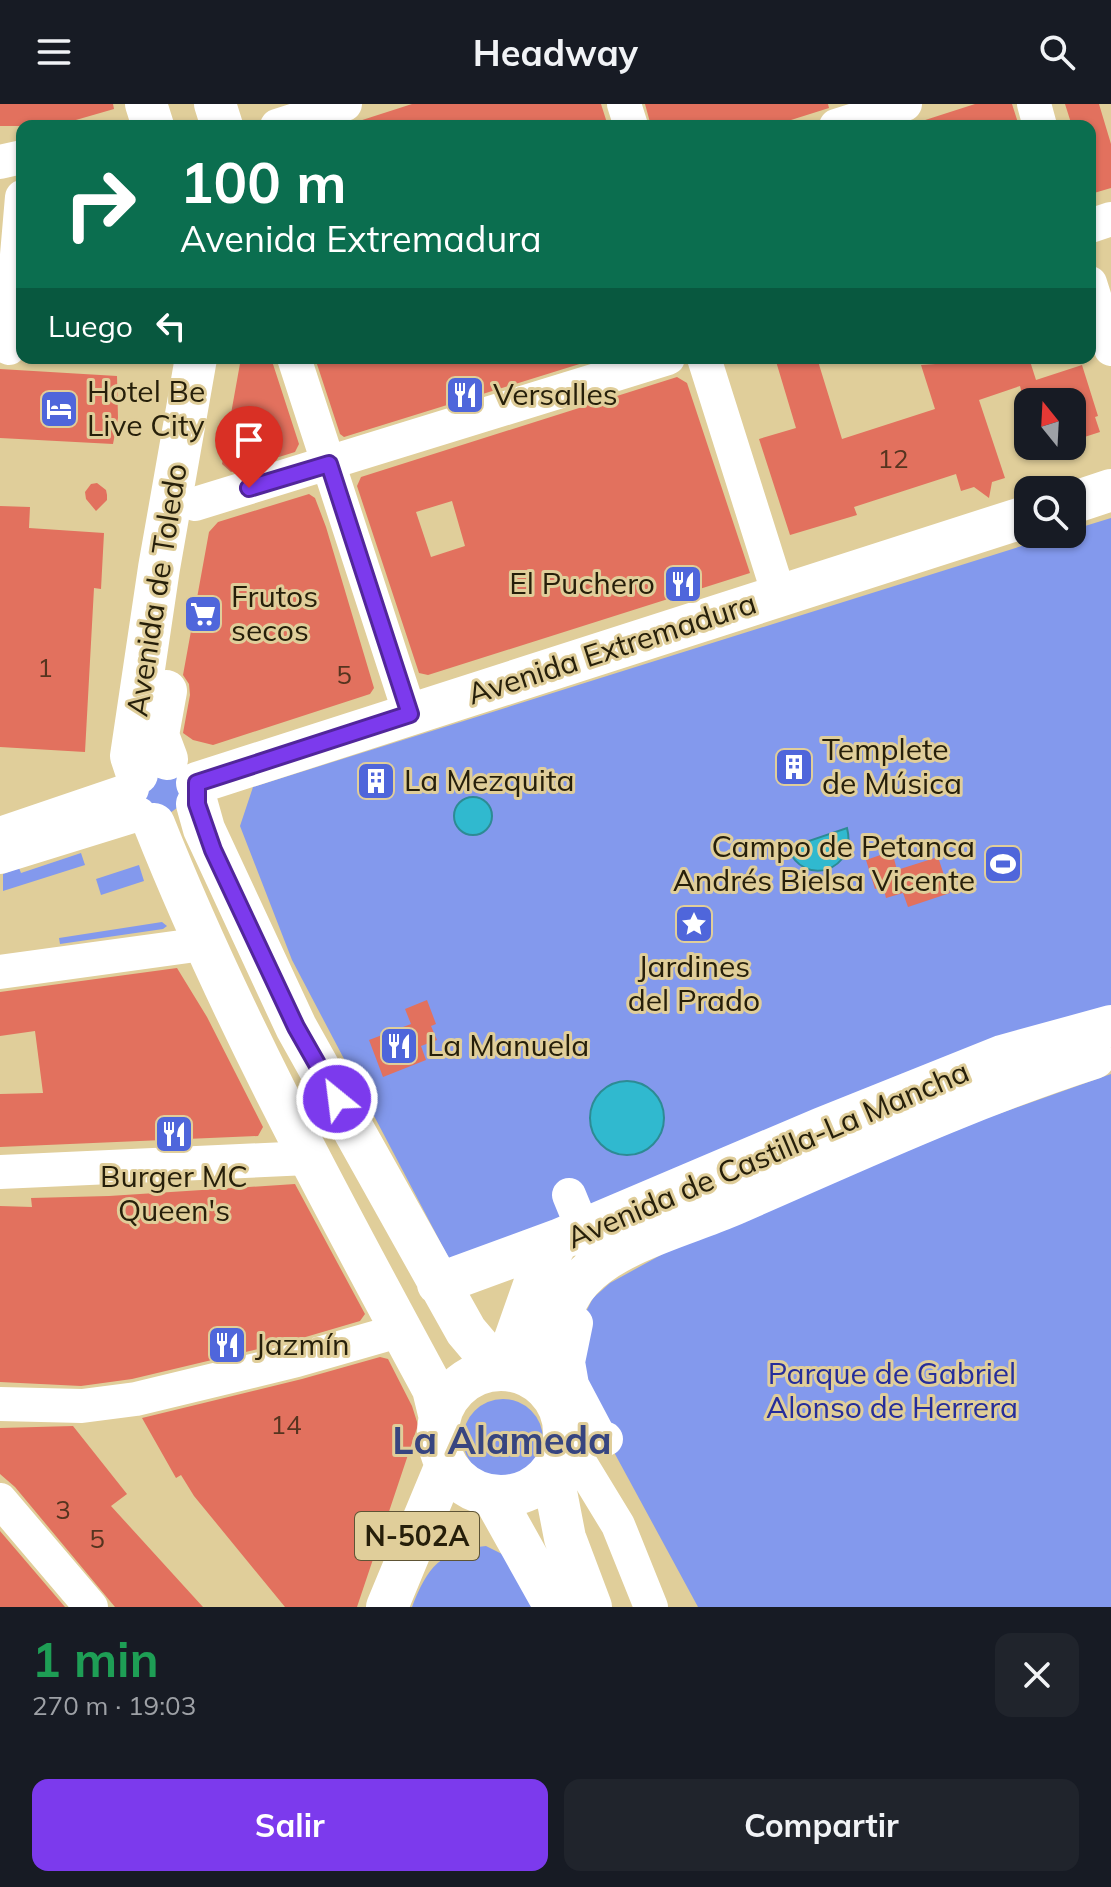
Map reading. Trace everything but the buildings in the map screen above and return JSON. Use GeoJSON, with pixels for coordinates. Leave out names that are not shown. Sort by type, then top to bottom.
{"type":"FeatureCollection","features":[{"type":"Feature","properties":{"kind":"main road","name":"Avenida de Toledo"},"geometry":{"type":"LineString","coordinates":[[160,792],[131,756],[159,568],[195,364]]}},
{"type":"Feature","properties":{"kind":"main road","name":"Avenida de Toledo"},"geometry":{"type":"LineString","coordinates":[[160,792],[158,735],[221,364]]}},
{"type":"Feature","properties":{"kind":"main road"},"geometry":{"type":"LineString","coordinates":[[1086,498],[1111,490]]}},
{"type":"Feature","properties":{"kind":"main road","name":"Avenida Extremadura"},"geometry":{"type":"LineString","coordinates":[[160,792],[1014,520]]}},
{"type":"Feature","properties":{"kind":"main road"},"geometry":{"type":"LineString","coordinates":[[160,792],[203,944],[308,1158],[433,1389],[440,1418],[439,1442],[446,1465]]}},
{"type":"Feature","properties":{"kind":"main road"},"geometry":{"type":"LineString","coordinates":[[160,792],[204,829],[296,1027],[466,1331],[502,1370]]}},
{"type":"Feature","properties":{"kind":"main road","name":"Avenida de Castilla-La Mancha"},"geometry":{"type":"LineString","coordinates":[[502,1370],[535,1282],[583,1242],[822,1128],[1002,1056],[1111,1026]]}},
{"type":"Feature","properties":{"kind":"main road","name":"Avenida de Castilla-La Mancha"},"geometry":{"type":"LineString","coordinates":[[583,1242],[643,1241],[1056,1070],[1111,1052]]}},
{"type":"Feature","properties":{"kind":"main road"},"geometry":{"type":"LineString","coordinates":[[438,1284],[583,1242]]}},
{"type":"Feature","properties":{"kind":"main road","name":"Avenida de Castilla-La Mancha"},"geometry":{"type":"LineString","coordinates":[[544,1386],[549,1358],[566,1305],[579,1281],[583,1242]]}},
{"type":"Feature","properties":{"kind":"main road"},"geometry":{"type":"LineString","coordinates":[[440,1418],[457,1388],[471,1378],[502,1370],[530,1377],[544,1386],[560,1410],[558,1454],[565,1538],[591,1607]]}},
{"type":"Feature","properties":{"kind":"main road","name":"N-502A"},"geometry":{"type":"LineString","coordinates":[[387,1607],[446,1465],[466,1485],[493,1496],[515,1495],[536,1486],[558,1454]]}},
{"type":"Feature","properties":{"kind":"main road","name":"N-502A"},"geometry":{"type":"LineString","coordinates":[[493,1496],[555,1607]]}},
{"type":"Feature","properties":{"kind":"street"},"geometry":{"type":"LineString","coordinates":[[296,120],[345,104]]}},
{"type":"Feature","properties":{"kind":"street"},"geometry":{"type":"LineString","coordinates":[[855,120],[905,104]]}},
{"type":"Feature","properties":{"kind":"street"},"geometry":{"type":"LineString","coordinates":[[10,348],[16,272]]}},
{"type":"Feature","properties":{"kind":"street"},"geometry":{"type":"LineString","coordinates":[[1096,302],[1111,349]]}},
{"type":"Feature","properties":{"kind":"street"},"geometry":{"type":"LineString","coordinates":[[296,364],[410,714]]}},
{"type":"Feature","properties":{"kind":"street"},"geometry":{"type":"LineString","coordinates":[[195,504],[649,364]]}},
{"type":"Feature","properties":{"kind":"street"},"geometry":{"type":"LineString","coordinates":[[706,364],[779,595]]}},
{"type":"Feature","properties":{"kind":"street","name":"Avenida Extremadura"},"geometry":{"type":"LineString","coordinates":[[0,834],[160,792]]}},
{"type":"Feature","properties":{"kind":"street","name":"Avenida Extremadura"},"geometry":{"type":"LineString","coordinates":[[0,857],[160,792]]}},
{"type":"Feature","properties":{"kind":"street"},"geometry":{"type":"LineString","coordinates":[[0,972],[203,944]]}},
{"type":"Feature","properties":{"kind":"street"},"geometry":{"type":"LineString","coordinates":[[0,1172],[308,1158]]}},
{"type":"Feature","properties":{"kind":"street"},"geometry":{"type":"LineString","coordinates":[[606,1439],[599,1436],[572,1385],[568,1362],[576,1320],[592,1294],[583,1242],[664,1248],[730,1220],[747,1218]]}},
{"type":"Feature","properties":{"kind":"street"},"geometry":{"type":"LineString","coordinates":[[0,1404],[82,1406],[136,1399],[297,1360],[402,1330]]}},
{"type":"Feature","properties":{"kind":"street"},"geometry":{"type":"LineString","coordinates":[[558,1454],[618,1525],[651,1607]]}},
{"type":"Feature","properties":{"kind":"street"},"geometry":{"type":"LineString","coordinates":[[2,1506],[91,1607]]}},
{"type":"Feature","properties":{"kind":"green space","name":"Jardines del Prado"},"geometry":{"type":"Polygon","coordinates":[[[1111,518],[1111,1009],[454,1268],[292,960],[240,826],[253,787],[1015,548],[1086,548],[1086,526],[1111,518]]]}},
{"type":"Feature","properties":{"kind":"green space"},"geometry":{"type":"Polygon","coordinates":[[[176,775],[181,780],[181,805],[170,813],[146,803],[144,790],[150,778],[176,775]]]}},
{"type":"Feature","properties":{"kind":"green space"},"geometry":{"type":"Polygon","coordinates":[[[81,853],[85,865],[3,891],[3,874],[19,868],[21,873],[81,853]]]}},
{"type":"Feature","properties":{"kind":"green space"},"geometry":{"type":"Polygon","coordinates":[[[139,865],[144,881],[101,895],[96,879],[139,865]]]}},
{"type":"Feature","properties":{"kind":"green space"},"geometry":{"type":"Polygon","coordinates":[[[162,922],[167,926],[163,929],[60,944],[59,938],[162,922]]]}},
{"type":"Feature","properties":{"kind":"green space","name":"Parque de Gabriel Alonso de Herrera"},"geometry":{"type":"Polygon","coordinates":[[[1111,1074],[1111,1607],[698,1607],[577,1384],[579,1325],[593,1298],[610,1283],[670,1250],[984,1119],[1111,1074]]]}},
{"type":"Feature","properties":{"kind":"green space"},"geometry":{"type":"Polygon","coordinates":[[[503,1399],[518,1402],[531,1411],[540,1424],[543,1439],[540,1454],[531,1467],[518,1476],[503,1479],[488,1476],[475,1467],[466,1454],[463,1439],[466,1424],[475,1411],[488,1402],[503,1399]]]}},
{"type":"Feature","properties":{"kind":"green space"},"geometry":{"type":"Polygon","coordinates":[[[486,1546],[508,1557],[540,1607],[412,1607],[424,1581],[438,1563],[457,1552],[486,1546]]]}},
{"type":"Feature","properties":{"kind":"shaded area"},"geometry":{"type":"Polygon","coordinates":[[[473,797],[486,803],[492,816],[486,829],[473,835],[460,829],[454,816],[460,803],[473,797]]]}},
{"type":"Feature","properties":{"kind":"shaded area"},"geometry":{"type":"Polygon","coordinates":[[[847,828],[845,855],[827,869],[816,871],[805,868],[795,860],[788,848],[847,828]]]}},
{"type":"Feature","properties":{"kind":"shaded area"},"geometry":{"type":"Polygon","coordinates":[[[620,1081],[634,1081],[648,1087],[658,1097],[664,1118],[658,1139],[648,1149],[634,1155],[620,1155],[606,1149],[596,1139],[590,1125],[590,1111],[596,1097],[606,1087],[620,1081]]]}},
{"type":"Feature","properties":{"kind":"place","name":"Versalles"},"geometry":{"type":"Point","coordinates":[465,395]}},
{"type":"Feature","properties":{"kind":"place","name":"Hotel Be Live City"},"geometry":{"type":"Point","coordinates":[59,409]}},
{"type":"Feature","properties":{"kind":"place","name":"El Puchero"},"geometry":{"type":"Point","coordinates":[683,584]}},
{"type":"Feature","properties":{"kind":"place","name":"Frutos secos"},"geometry":{"type":"Point","coordinates":[203,614]}},
{"type":"Feature","properties":{"kind":"place","name":"Templete de Música"},"geometry":{"type":"Point","coordinates":[794,767]}},
{"type":"Feature","properties":{"kind":"place","name":"La Mezquita"},"geometry":{"type":"Point","coordinates":[376,781]}},
{"type":"Feature","properties":{"kind":"place","name":"Campo de Petanca Andrés Bielsa Vicente"},"geometry":{"type":"Point","coordinates":[1003,864]}},
{"type":"Feature","properties":{"kind":"place","name":"Jardines del Prado"},"geometry":{"type":"Point","coordinates":[694,924]}},
{"type":"Feature","properties":{"kind":"place","name":"La Manuela"},"geometry":{"type":"Point","coordinates":[399,1046]}},
{"type":"Feature","properties":{"kind":"place","name":"Burger MC Queen's"},"geometry":{"type":"Point","coordinates":[174,1134]}},
{"type":"Feature","properties":{"kind":"place","name":"Jazmín"},"geometry":{"type":"Point","coordinates":[227,1345]}},
{"type":"Feature","properties":{"kind":"district","name":"La Alameda"},"geometry":{"type":"Point","coordinates":[502,1441]}},
{"type":"Feature","properties":{"kind":"route"},"geometry":{"type":"LineString","coordinates":[[249,488],[329,464],[410,714],[197,783],[197,804],[213,850],[296,1027],[337,1099]]}}]}
